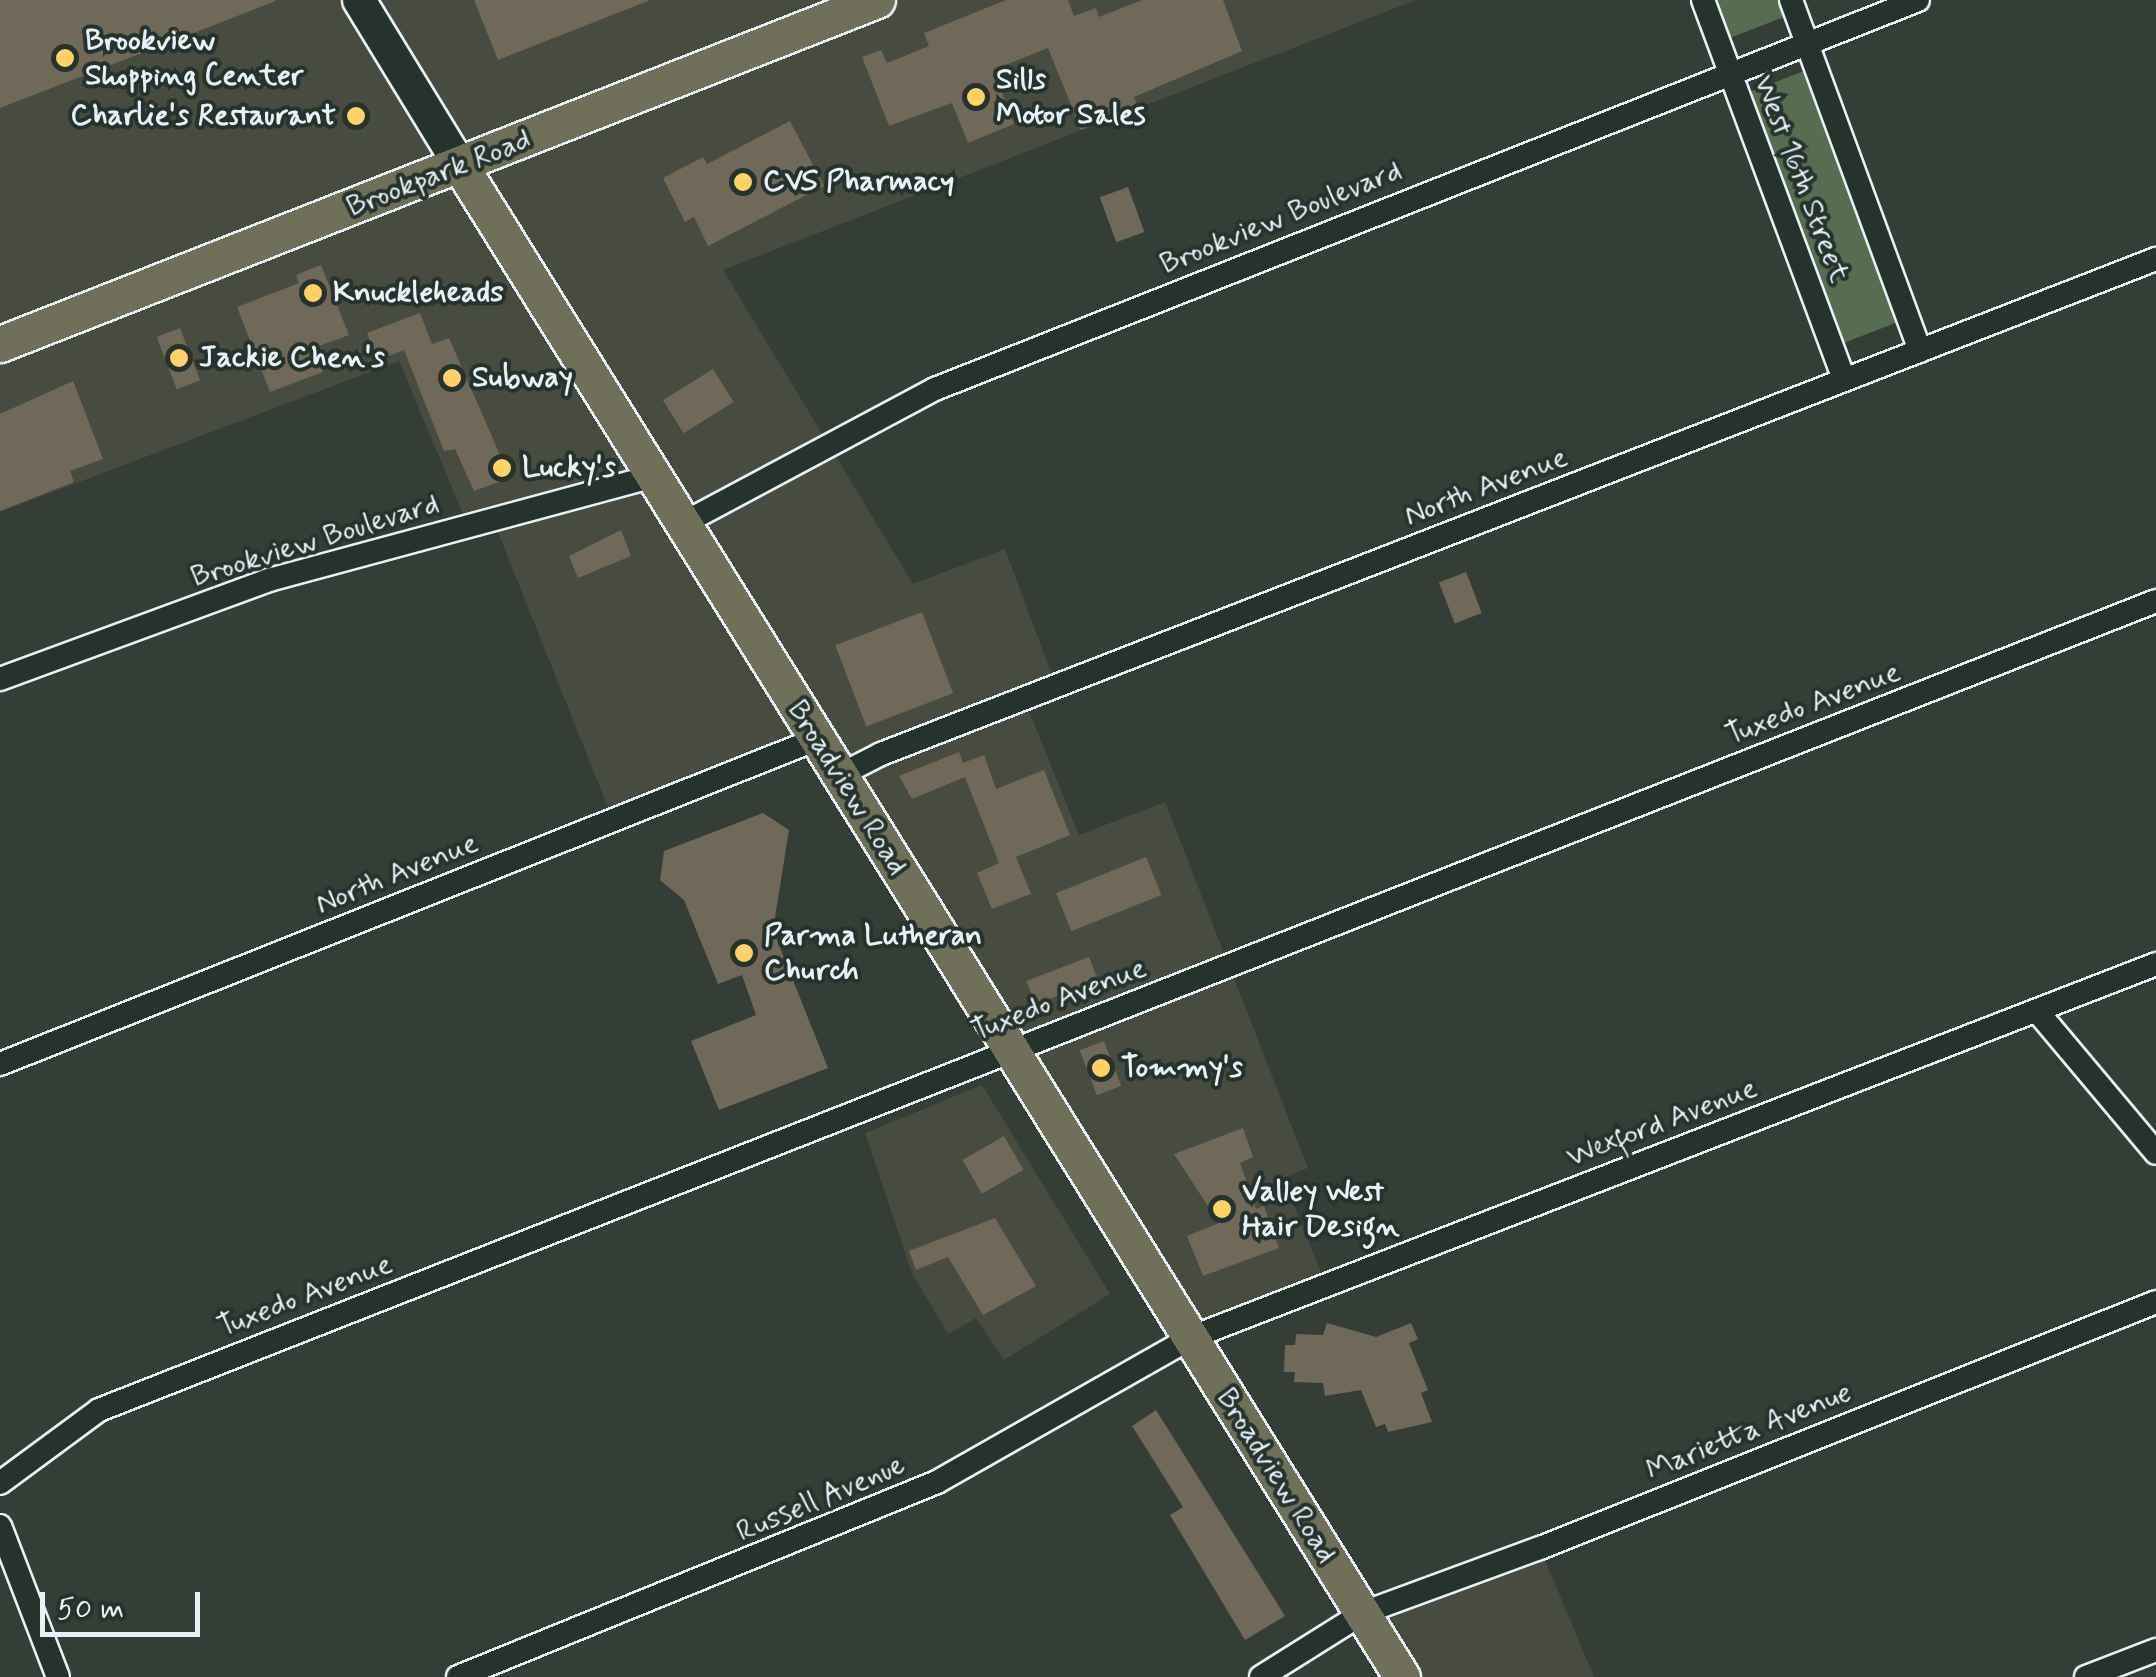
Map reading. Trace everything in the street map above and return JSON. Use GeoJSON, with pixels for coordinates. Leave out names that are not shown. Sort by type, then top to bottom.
{"type":"FeatureCollection","features":[{"type":"Feature","properties":{"kind":"main road","name":"Broadview Road"},"geometry":{"type":"LineString","coordinates":[[359,0],[652,477],[1402,1677]]}},
{"type":"Feature","properties":{"kind":"main road","name":"Brookpark Road"},"geometry":{"type":"LineString","coordinates":[[0,344],[461,167],[876,0]]}},
{"type":"Feature","properties":{"kind":"street","name":"West 16th Street"},"geometry":{"type":"LineString","coordinates":[[1703,0],[1844,379]]}},
{"type":"Feature","properties":{"kind":"street","name":"West 16th Street"},"geometry":{"type":"LineString","coordinates":[[1791,0],[1920,351]]}},
{"type":"Feature","properties":{"kind":"street","name":"Brookview Boulevard"},"geometry":{"type":"LineString","coordinates":[[682,524],[934,388],[1918,0]]}},
{"type":"Feature","properties":{"kind":"street","name":"North Avenue"},"geometry":{"type":"LineString","coordinates":[[840,775],[881,754],[2156,259]]}},
{"type":"Feature","properties":{"kind":"street","name":"Brookview Boulevard"},"geometry":{"type":"LineString","coordinates":[[0,679],[269,580],[652,477]]}},
{"type":"Feature","properties":{"kind":"street","name":"Tuxedo Avenue"},"geometry":{"type":"LineString","coordinates":[[0,1483],[99,1410],[2156,601]]}},
{"type":"Feature","properties":{"kind":"street","name":"North Avenue"},"geometry":{"type":"LineString","coordinates":[[0,1064],[817,739]]}},
{"type":"Feature","properties":{"kind":"street","name":"Wexford Avenue"},"geometry":{"type":"LineString","coordinates":[[1190,1338],[2156,964]]}},
{"type":"Feature","properties":{"kind":"street"},"geometry":{"type":"LineString","coordinates":[[2037,1011],[2156,1153]]}},
{"type":"Feature","properties":{"kind":"street","name":"Marietta Avenue"},"geometry":{"type":"LineString","coordinates":[[1261,1677],[1362,1613],[1511,1560],[2156,1302]]}},
{"type":"Feature","properties":{"kind":"street","name":"Russell Avenue"},"geometry":{"type":"LineString","coordinates":[[458,1677],[919,1491],[1028,1434],[1190,1338]]}},
{"type":"Feature","properties":{"kind":"street"},"geometry":{"type":"LineString","coordinates":[[0,1526],[58,1677]]}},
{"type":"Feature","properties":{"kind":"street"},"geometry":{"type":"LineString","coordinates":[[2086,1677],[2156,1650]]}},
{"type":"Feature","properties":{"kind":"shaded area"},"geometry":{"type":"Polygon","coordinates":[[[0,0],[1416,0],[723,270],[913,584],[1005,549],[1056,686],[1024,699],[1079,835],[1165,802],[1308,1168],[1283,1178],[1326,1285],[1190,1338],[817,739],[613,820],[493,520],[468,526],[399,361],[0,512],[0,0]]]}},
{"type":"Feature","properties":{"kind":"shaded area"},"geometry":{"type":"Polygon","coordinates":[[[982,1085],[1110,1294],[1004,1360],[976,1318],[948,1334],[912,1273],[865,1133],[982,1085]]]}},
{"type":"Feature","properties":{"kind":"shaded area"},"geometry":{"type":"Polygon","coordinates":[[[1540,1548],[1594,1677],[1402,1677],[1363,1613],[1540,1548]]]}},
{"type":"Feature","properties":{"kind":"green space"},"geometry":{"type":"Polygon","coordinates":[[[1712,0],[1778,0],[1784,17],[1727,39],[1712,0]]]}},
{"type":"Feature","properties":{"kind":"green space"},"geometry":{"type":"Polygon","coordinates":[[[1804,71],[1900,321],[1844,343],[1748,93],[1804,71]]]}},
{"type":"Feature","properties":{"kind":"building","name":"Brookview Shopping Center"},"geometry":{"type":"Polygon","coordinates":[[[0,0],[275,0],[276,1],[0,108],[0,0]]]}},
{"type":"Feature","properties":{"kind":"building"},"geometry":{"type":"Polygon","coordinates":[[[474,0],[648,0],[648,1],[498,60],[474,0]]]}},
{"type":"Feature","properties":{"kind":"building"},"geometry":{"type":"Polygon","coordinates":[[[1006,0],[1068,0],[1074,16],[1096,8],[1099,17],[1142,0],[1223,0],[1242,51],[1134,97],[1138,107],[1081,130],[1048,48],[993,70],[1014,124],[968,143],[952,103],[889,126],[862,57],[881,50],[887,63],[929,46],[924,33],[1006,0]]]}},
{"type":"Feature","properties":{"kind":"building","name":"CVS Pharmacy"},"geometry":{"type":"Polygon","coordinates":[[[790,121],[824,186],[708,246],[694,217],[685,222],[663,178],[703,157],[707,164],[790,121]]]}},
{"type":"Feature","properties":{"kind":"building"},"geometry":{"type":"Polygon","coordinates":[[[1128,187],[1144,232],[1116,242],[1100,197],[1128,187]]]}},
{"type":"Feature","properties":{"kind":"building"},"geometry":{"type":"Polygon","coordinates":[[[321,265],[349,335],[314,348],[323,372],[270,392],[237,307],[299,283],[296,275],[321,265]]]}},
{"type":"Feature","properties":{"kind":"building"},"geometry":{"type":"Polygon","coordinates":[[[420,313],[432,344],[449,338],[510,478],[474,491],[455,449],[444,451],[404,350],[378,360],[367,333],[420,313]]]}},
{"type":"Feature","properties":{"kind":"building","name":"Jackie Chen's"},"geometry":{"type":"Polygon","coordinates":[[[180,328],[200,380],[177,389],[157,337],[180,328]]]}},
{"type":"Feature","properties":{"kind":"building"},"geometry":{"type":"Polygon","coordinates":[[[713,369],[734,402],[684,433],[663,400],[713,369]]]}},
{"type":"Feature","properties":{"kind":"building"},"geometry":{"type":"Polygon","coordinates":[[[73,381],[103,459],[70,471],[74,482],[0,511],[0,414],[73,381]]]}},
{"type":"Feature","properties":{"kind":"building"},"geometry":{"type":"Polygon","coordinates":[[[621,530],[631,556],[578,578],[569,556],[621,530]]]}},
{"type":"Feature","properties":{"kind":"building"},"geometry":{"type":"Polygon","coordinates":[[[1466,572],[1482,613],[1455,623],[1439,582],[1466,572]]]}},
{"type":"Feature","properties":{"kind":"building"},"geometry":{"type":"Polygon","coordinates":[[[922,612],[953,693],[866,727],[835,645],[922,612]]]}},
{"type":"Feature","properties":{"kind":"building"},"geometry":{"type":"Polygon","coordinates":[[[959,752],[963,763],[984,755],[996,789],[1044,770],[1070,835],[1016,857],[1031,894],[992,909],[977,873],[999,863],[965,777],[912,799],[899,776],[959,752]]]}},
{"type":"Feature","properties":{"kind":"building","name":"Parma Lutheran Church"},"geometry":{"type":"Polygon","coordinates":[[[763,813],[789,830],[773,930],[828,1068],[719,1110],[691,1041],[756,1015],[742,975],[718,984],[684,900],[660,880],[664,851],[763,813]]]}},
{"type":"Feature","properties":{"kind":"building"},"geometry":{"type":"Polygon","coordinates":[[[1146,857],[1161,895],[1071,931],[1056,893],[1146,857]]]}},
{"type":"Feature","properties":{"kind":"building"},"geometry":{"type":"Polygon","coordinates":[[[1089,957],[1098,980],[1035,1004],[1026,981],[1089,957]]]}},
{"type":"Feature","properties":{"kind":"building","name":"Tommy's"},"geometry":{"type":"Polygon","coordinates":[[[1104,1041],[1121,1086],[1097,1095],[1080,1050],[1104,1041]]]}},
{"type":"Feature","properties":{"kind":"building"},"geometry":{"type":"Polygon","coordinates":[[[1243,1128],[1253,1157],[1240,1163],[1256,1209],[1264,1206],[1279,1248],[1203,1276],[1187,1236],[1219,1223],[1174,1154],[1243,1128]]]}},
{"type":"Feature","properties":{"kind":"building"},"geometry":{"type":"Polygon","coordinates":[[[1004,1136],[1024,1170],[982,1194],[962,1160],[1004,1136]]]}},
{"type":"Feature","properties":{"kind":"building"},"geometry":{"type":"Polygon","coordinates":[[[995,1218],[1036,1286],[983,1315],[948,1257],[916,1270],[909,1251],[995,1218]]]}},
{"type":"Feature","properties":{"kind":"building"},"geometry":{"type":"Polygon","coordinates":[[[1327,1323],[1376,1337],[1411,1323],[1418,1339],[1409,1343],[1428,1390],[1421,1393],[1432,1422],[1388,1432],[1385,1424],[1376,1427],[1361,1390],[1325,1396],[1323,1383],[1294,1382],[1295,1372],[1284,1372],[1285,1345],[1295,1345],[1296,1334],[1323,1335],[1327,1323]]]}},
{"type":"Feature","properties":{"kind":"building"},"geometry":{"type":"Polygon","coordinates":[[[1156,1410],[1285,1616],[1245,1640],[1170,1515],[1183,1507],[1132,1426],[1156,1410]]]}},
{"type":"Feature","properties":{"kind":"place","name":"Brookview Shopping Center"},"geometry":{"type":"Point","coordinates":[65,58]}},
{"type":"Feature","properties":{"kind":"place","name":"Sills Motor Sales"},"geometry":{"type":"Point","coordinates":[976,97]}},
{"type":"Feature","properties":{"kind":"place","name":"Charlie's Restaurant"},"geometry":{"type":"Point","coordinates":[356,116]}},
{"type":"Feature","properties":{"kind":"place","name":"CVS Pharmacy"},"geometry":{"type":"Point","coordinates":[743,182]}},
{"type":"Feature","properties":{"kind":"place","name":"Knuckleheads"},"geometry":{"type":"Point","coordinates":[313,293]}},
{"type":"Feature","properties":{"kind":"place","name":"Jackie Chen's"},"geometry":{"type":"Point","coordinates":[179,358]}},
{"type":"Feature","properties":{"kind":"place","name":"Subway"},"geometry":{"type":"Point","coordinates":[452,378]}},
{"type":"Feature","properties":{"kind":"place","name":"Lucky's"},"geometry":{"type":"Point","coordinates":[502,468]}},
{"type":"Feature","properties":{"kind":"place","name":"Parma Lutheran Church"},"geometry":{"type":"Point","coordinates":[744,953]}},
{"type":"Feature","properties":{"kind":"place","name":"Tommy's"},"geometry":{"type":"Point","coordinates":[1101,1068]}},
{"type":"Feature","properties":{"kind":"place","name":"Valley West Hair Design"},"geometry":{"type":"Point","coordinates":[1222,1209]}}]}
